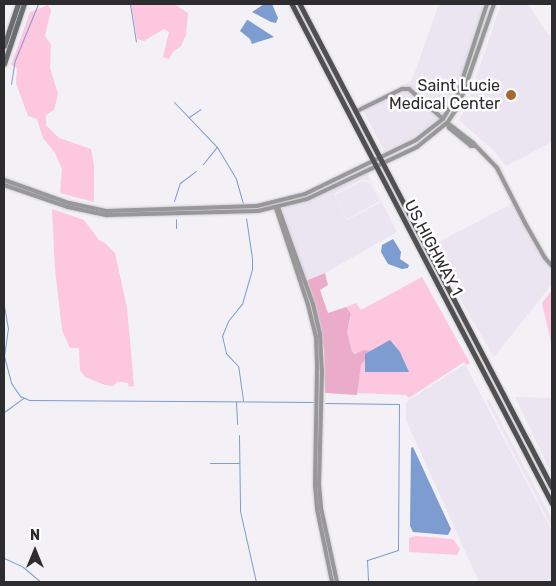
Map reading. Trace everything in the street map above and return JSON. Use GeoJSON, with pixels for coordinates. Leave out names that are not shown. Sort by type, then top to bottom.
{"type":"FeatureCollection","features":[{"type":"Feature","properties":{"kind":"main road"},"geometry":{"type":"LineString","coordinates":[[4,46],[18,4]]}},
{"type":"Feature","properties":{"kind":"main road"},"geometry":{"type":"LineString","coordinates":[[4,64],[24,4]]}},
{"type":"Feature","properties":{"kind":"main road","name":"US HIGHWAY 1"},"geometry":{"type":"LineString","coordinates":[[292,4],[552,503]]}},
{"type":"Feature","properties":{"kind":"main road","name":"US HIGHWAY 1"},"geometry":{"type":"LineString","coordinates":[[300,4],[552,487]]}},
{"type":"Feature","properties":{"kind":"main road"},"geometry":{"type":"LineString","coordinates":[[298,17],[311,24]]}},
{"type":"Feature","properties":{"kind":"main road"},"geometry":{"type":"LineString","coordinates":[[448,303],[460,309]]}},
{"type":"Feature","properties":{"kind":"main road"},"geometry":{"type":"LineString","coordinates":[[454,314],[464,317]]}},
{"type":"Feature","properties":{"kind":"main road"},"geometry":{"type":"LineString","coordinates":[[527,455],[538,460]]}},
{"type":"Feature","properties":{"kind":"main road"},"geometry":{"type":"LineString","coordinates":[[533,467],[544,472]]}},
{"type":"Feature","properties":{"kind":"street"},"geometry":{"type":"LineString","coordinates":[[4,180],[69,203],[107,210],[277,206],[416,140],[443,119],[458,93],[487,4]]}},
{"type":"Feature","properties":{"kind":"street"},"geometry":{"type":"LineString","coordinates":[[4,185],[68,208],[108,215],[231,212],[277,206],[307,199],[424,142],[448,124],[461,101],[494,4]]}},
{"type":"Feature","properties":{"kind":"street"},"geometry":{"type":"LineString","coordinates":[[356,112],[402,89],[408,89],[443,119],[449,128],[471,146],[475,146],[497,168],[538,247],[552,266]]}},
{"type":"Feature","properties":{"kind":"street"},"geometry":{"type":"LineString","coordinates":[[277,206],[316,336],[315,485],[317,508],[332,582]]}},
{"type":"Feature","properties":{"kind":"street"},"geometry":{"type":"LineString","coordinates":[[277,206],[313,304],[320,335],[322,370],[319,485],[337,582]]}},
{"type":"Feature","properties":{"kind":"shaded area"},"geometry":{"type":"Polygon","coordinates":[[[131,4],[174,4],[188,13],[186,35],[181,46],[173,52],[169,59],[163,57],[169,32],[164,29],[144,41],[137,39],[131,4]]]}},
{"type":"Feature","properties":{"kind":"shaded area"},"geometry":{"type":"Polygon","coordinates":[[[439,4],[486,4],[456,92],[443,116],[409,88],[362,107],[360,105],[366,104],[412,80],[439,4]]]}},
{"type":"Feature","properties":{"kind":"shaded area","name":"Saint Lucie Medical Center"},"geometry":{"type":"Polygon","coordinates":[[[501,4],[528,4],[546,32],[552,37],[552,142],[506,166],[494,151],[459,120],[466,107],[501,4]]]}},
{"type":"Feature","properties":{"kind":"shaded area"},"geometry":{"type":"Polygon","coordinates":[[[48,5],[51,10],[45,36],[51,44],[50,68],[58,94],[54,110],[46,115],[46,125],[59,138],[91,149],[94,165],[94,202],[60,193],[62,169],[55,153],[43,138],[37,119],[28,116],[16,83],[17,68],[11,65],[30,12],[48,5]]]}},
{"type":"Feature","properties":{"kind":"shaded area"},"geometry":{"type":"Polygon","coordinates":[[[402,91],[408,91],[440,119],[415,139],[385,153],[363,110],[402,91]]]}},
{"type":"Feature","properties":{"kind":"shaded area"},"geometry":{"type":"Polygon","coordinates":[[[367,173],[397,232],[325,273],[306,281],[282,208],[307,201],[367,173]],[[363,179],[334,194],[347,220],[381,202],[371,182],[363,179]]]}},
{"type":"Feature","properties":{"kind":"shaded area"},"geometry":{"type":"Polygon","coordinates":[[[362,181],[370,183],[380,201],[347,219],[335,195],[362,181]]]}},
{"type":"Feature","properties":{"kind":"shaded area"},"geometry":{"type":"Polygon","coordinates":[[[513,203],[540,253],[552,269],[552,284],[494,357],[467,311],[433,245],[513,203]]]}},
{"type":"Feature","properties":{"kind":"shaded area"},"geometry":{"type":"Polygon","coordinates":[[[52,209],[84,220],[99,240],[115,253],[127,308],[134,386],[129,387],[128,383],[123,382],[117,382],[113,386],[105,385],[85,377],[80,370],[79,348],[70,348],[62,330],[55,269],[52,209]]]}},
{"type":"Feature","properties":{"kind":"shaded area"},"geometry":{"type":"Polygon","coordinates":[[[325,273],[328,285],[320,290],[328,313],[346,307],[351,314],[347,332],[352,351],[355,354],[364,350],[373,351],[361,365],[357,395],[325,393],[324,349],[306,281],[325,273]]]}},
{"type":"Feature","properties":{"kind":"shaded area"},"geometry":{"type":"Polygon","coordinates":[[[422,277],[470,363],[467,365],[464,362],[409,398],[406,395],[357,393],[361,365],[369,356],[364,350],[357,354],[352,351],[347,332],[351,317],[346,307],[356,303],[361,310],[422,277]]]}},
{"type":"Feature","properties":{"kind":"shaded area"},"geometry":{"type":"Polygon","coordinates":[[[552,290],[552,346],[542,303],[552,290]]]}},
{"type":"Feature","properties":{"kind":"shaded area"},"geometry":{"type":"Polygon","coordinates":[[[465,364],[552,531],[552,582],[479,582],[406,420],[406,402],[465,364]]]}},
{"type":"Feature","properties":{"kind":"shaded area"},"geometry":{"type":"Polygon","coordinates":[[[515,397],[552,398],[552,475],[546,462],[515,397]]]}},
{"type":"Feature","properties":{"kind":"shaded area"},"geometry":{"type":"Polygon","coordinates":[[[489,399],[552,519],[552,528],[486,400],[489,399]]]}},
{"type":"Feature","properties":{"kind":"shaded area"},"geometry":{"type":"Polygon","coordinates":[[[416,536],[453,539],[460,549],[457,555],[409,552],[409,538],[416,536]]]}},
{"type":"Feature","properties":{"kind":"water"},"geometry":{"type":"Polygon","coordinates":[[[264,4],[272,4],[278,18],[276,23],[252,12],[264,4]]]}},
{"type":"Feature","properties":{"kind":"water"},"geometry":{"type":"Polygon","coordinates":[[[247,20],[274,37],[252,44],[250,39],[240,31],[247,20]]]}},
{"type":"Feature","properties":{"kind":"water"},"geometry":{"type":"Polygon","coordinates":[[[393,239],[401,252],[400,259],[409,265],[408,268],[402,269],[388,264],[381,252],[382,245],[393,239]]]}},
{"type":"Feature","properties":{"kind":"water"},"geometry":{"type":"Polygon","coordinates":[[[390,340],[400,352],[409,372],[365,372],[365,354],[390,340]]]}},
{"type":"Feature","properties":{"kind":"water"},"geometry":{"type":"Polygon","coordinates":[[[413,447],[451,529],[448,535],[413,532],[410,526],[411,448],[413,447]]]}},
{"type":"Feature","properties":{"kind":"waterway"},"geometry":{"type":"LineString","coordinates":[[11,84],[15,60],[38,4]]}},
{"type":"Feature","properties":{"kind":"waterway"},"geometry":{"type":"LineString","coordinates":[[130,4],[136,42]]}},
{"type":"Feature","properties":{"kind":"waterway"},"geometry":{"type":"LineString","coordinates":[[174,102],[217,147],[236,179],[243,203]]}},
{"type":"Feature","properties":{"kind":"waterway"},"geometry":{"type":"LineString","coordinates":[[189,117],[201,109]]}},
{"type":"Feature","properties":{"kind":"waterway"},"geometry":{"type":"LineString","coordinates":[[203,164],[217,147]]}},
{"type":"Feature","properties":{"kind":"waterway"},"geometry":{"type":"LineString","coordinates":[[174,201],[180,183],[196,171]]}},
{"type":"Feature","properties":{"kind":"waterway"},"geometry":{"type":"LineString","coordinates":[[243,400],[238,366],[226,353],[222,336],[228,321],[242,304],[252,270],[246,218]]}},
{"type":"Feature","properties":{"kind":"waterway"},"geometry":{"type":"LineString","coordinates":[[176,219],[176,228]]}},
{"type":"Feature","properties":{"kind":"waterway"},"geometry":{"type":"LineString","coordinates":[[4,306],[8,328],[4,355]]}},
{"type":"Feature","properties":{"kind":"waterway"},"geometry":{"type":"LineString","coordinates":[[4,356],[11,383],[20,396],[29,400],[313,402]]}},
{"type":"Feature","properties":{"kind":"waterway"},"geometry":{"type":"LineString","coordinates":[[4,412],[23,398]]}},
{"type":"Feature","properties":{"kind":"waterway"},"geometry":{"type":"LineString","coordinates":[[236,402],[237,424]]}},
{"type":"Feature","properties":{"kind":"waterway"},"geometry":{"type":"LineString","coordinates":[[325,403],[399,404],[398,550],[367,560],[368,582]]}},
{"type":"Feature","properties":{"kind":"waterway"},"geometry":{"type":"LineString","coordinates":[[239,435],[240,511],[256,582]]}},
{"type":"Feature","properties":{"kind":"waterway"},"geometry":{"type":"LineString","coordinates":[[210,463],[239,463]]}},
{"type":"Feature","properties":{"kind":"waterway"},"geometry":{"type":"LineString","coordinates":[[4,558],[23,567],[41,582]]}},
{"type":"Feature","properties":{"kind":"place","name":"Saint Lucie Medical Center"},"geometry":{"type":"Point","coordinates":[511,95]}}]}
